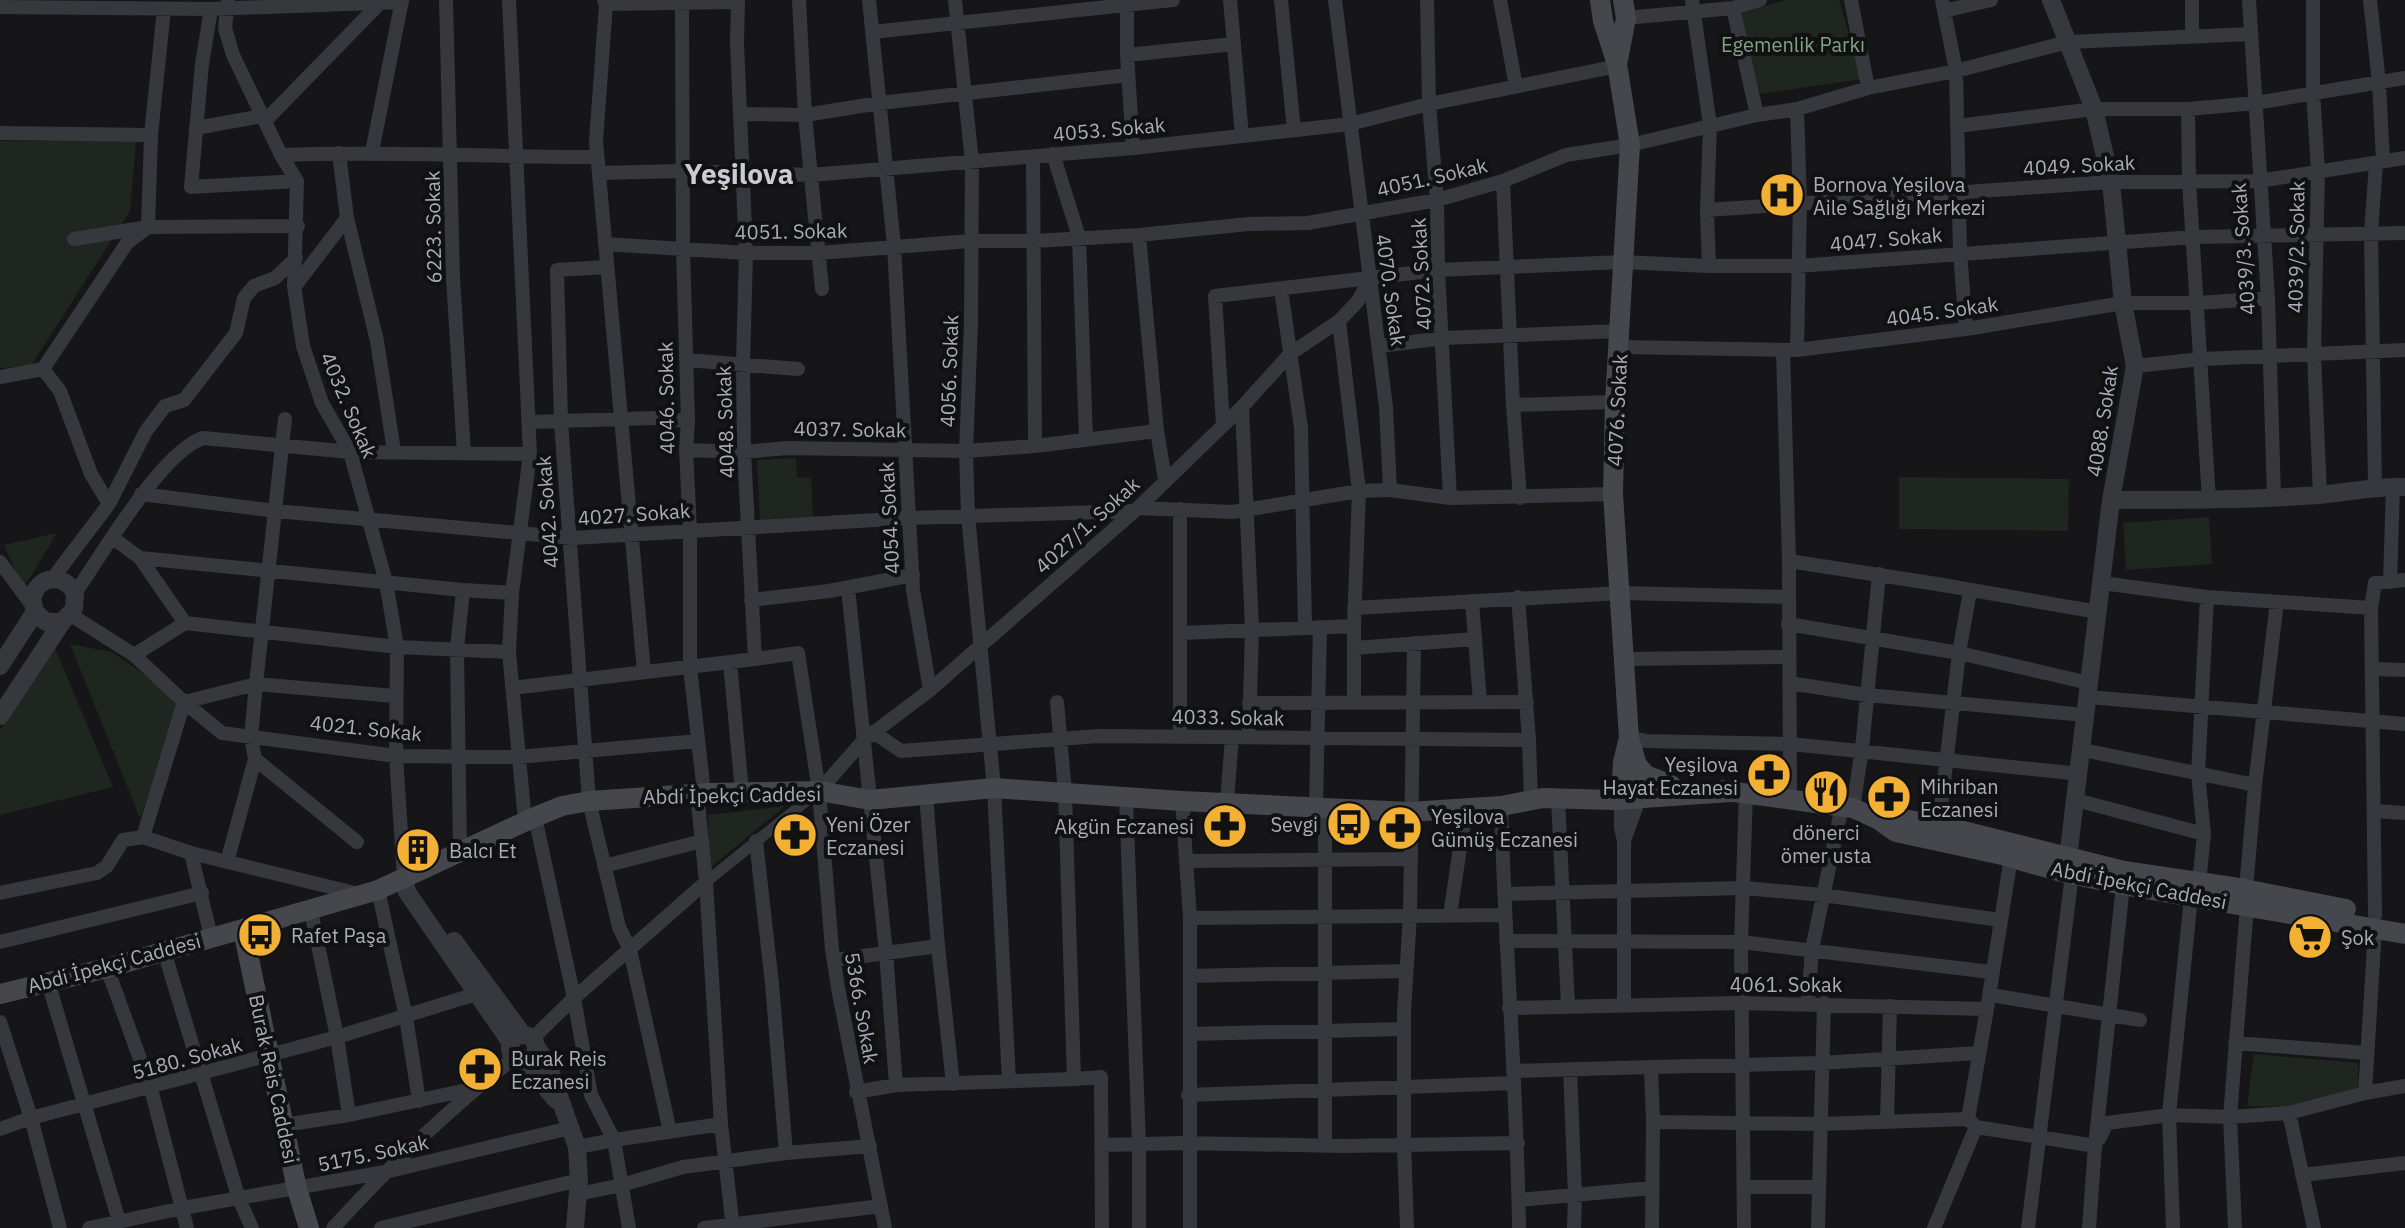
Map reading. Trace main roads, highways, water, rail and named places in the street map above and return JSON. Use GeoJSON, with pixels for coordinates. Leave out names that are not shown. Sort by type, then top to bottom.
{"type":"FeatureCollection","features":[{"type":"Feature","properties":{"kind":"main road","name":"4076. Sokak"},"geometry":{"type":"LineString","coordinates":[[1600,0],[1603,21],[1617,65],[1630,145],[1615,402],[1613,494],[1630,780]]}},
{"type":"Feature","properties":{"kind":"main road","name":"4076. Sokak"},"geometry":{"type":"LineString","coordinates":[[1617,65],[1624,9]]}},
{"type":"Feature","properties":{"kind":"main road"},"geometry":{"type":"LineString","coordinates":[[1599,794],[1615,777],[1630,780],[1650,777],[1671,791]]}},
{"type":"Feature","properties":{"kind":"main road","name":"Abdi İpekçi Caddesi"},"geometry":{"type":"LineString","coordinates":[[0,994],[107,968],[371,893],[406,881],[460,850],[562,806],[589,801],[700,793],[819,791],[870,800],[994,788],[1409,812],[1501,806],[1544,799],[1568,791],[1599,794],[1630,780],[1671,791],[1697,786],[1848,807],[1879,820],[1896,832],[2011,857],[2124,871],[2195,890]]}},
{"type":"Feature","properties":{"kind":"main road","name":"Abdi İpekçi Caddesi"},"geometry":{"type":"LineString","coordinates":[[1879,820],[1897,818],[2009,841],[2123,885],[2195,890],[2375,921],[2405,920]]}},
{"type":"Feature","properties":{"kind":"main road","name":"Abdi İpekçi Caddesi"},"geometry":{"type":"LineString","coordinates":[[2375,921],[2405,934]]}},
{"type":"Feature","properties":{"kind":"main road","name":"Burak Reis Caddesi"},"geometry":{"type":"LineString","coordinates":[[243,930],[297,1189],[309,1228]]}},
{"type":"Feature","properties":{"kind":"place","name":"Bornova Yeşilova Aile Sağlığı Merkezi"},"geometry":{"type":"Point","coordinates":[1782,195]}},
{"type":"Feature","properties":{"kind":"place","name":"Yeşilova Hayat Eczanesi"},"geometry":{"type":"Point","coordinates":[1769,775]}},
{"type":"Feature","properties":{"kind":"place","name":"dönerci ömer usta"},"geometry":{"type":"Point","coordinates":[1826,792]}},
{"type":"Feature","properties":{"kind":"place","name":"Mihriban Eczanesi"},"geometry":{"type":"Point","coordinates":[1889,797]}},
{"type":"Feature","properties":{"kind":"place","name":"Sevgi"},"geometry":{"type":"Point","coordinates":[1349,824]}},
{"type":"Feature","properties":{"kind":"place","name":"Akgün Eczanesi"},"geometry":{"type":"Point","coordinates":[1225,826]}},
{"type":"Feature","properties":{"kind":"place","name":"Yeşilova Gümüş Eczanesi"},"geometry":{"type":"Point","coordinates":[1400,828]}},
{"type":"Feature","properties":{"kind":"place","name":"Yeni Özer Eczanesi"},"geometry":{"type":"Point","coordinates":[795,835]}},
{"type":"Feature","properties":{"kind":"place","name":"Balcı Et"},"geometry":{"type":"Point","coordinates":[418,850]}},
{"type":"Feature","properties":{"kind":"place","name":"Rafet Paşa"},"geometry":{"type":"Point","coordinates":[260,935]}},
{"type":"Feature","properties":{"kind":"place","name":"Şok"},"geometry":{"type":"Point","coordinates":[2310,937]}},
{"type":"Feature","properties":{"kind":"place","name":"Burak Reis Eczanesi"},"geometry":{"type":"Point","coordinates":[480,1069]}},
{"type":"Feature","properties":{"kind":"district","name":"Yeşilova"},"geometry":{"type":"Point","coordinates":[739,173]}},
{"type":"Feature","properties":{"kind":"park label","name":"Egemenlik Parkı"},"geometry":{"type":"Point","coordinates":[1793,44]}}]}
